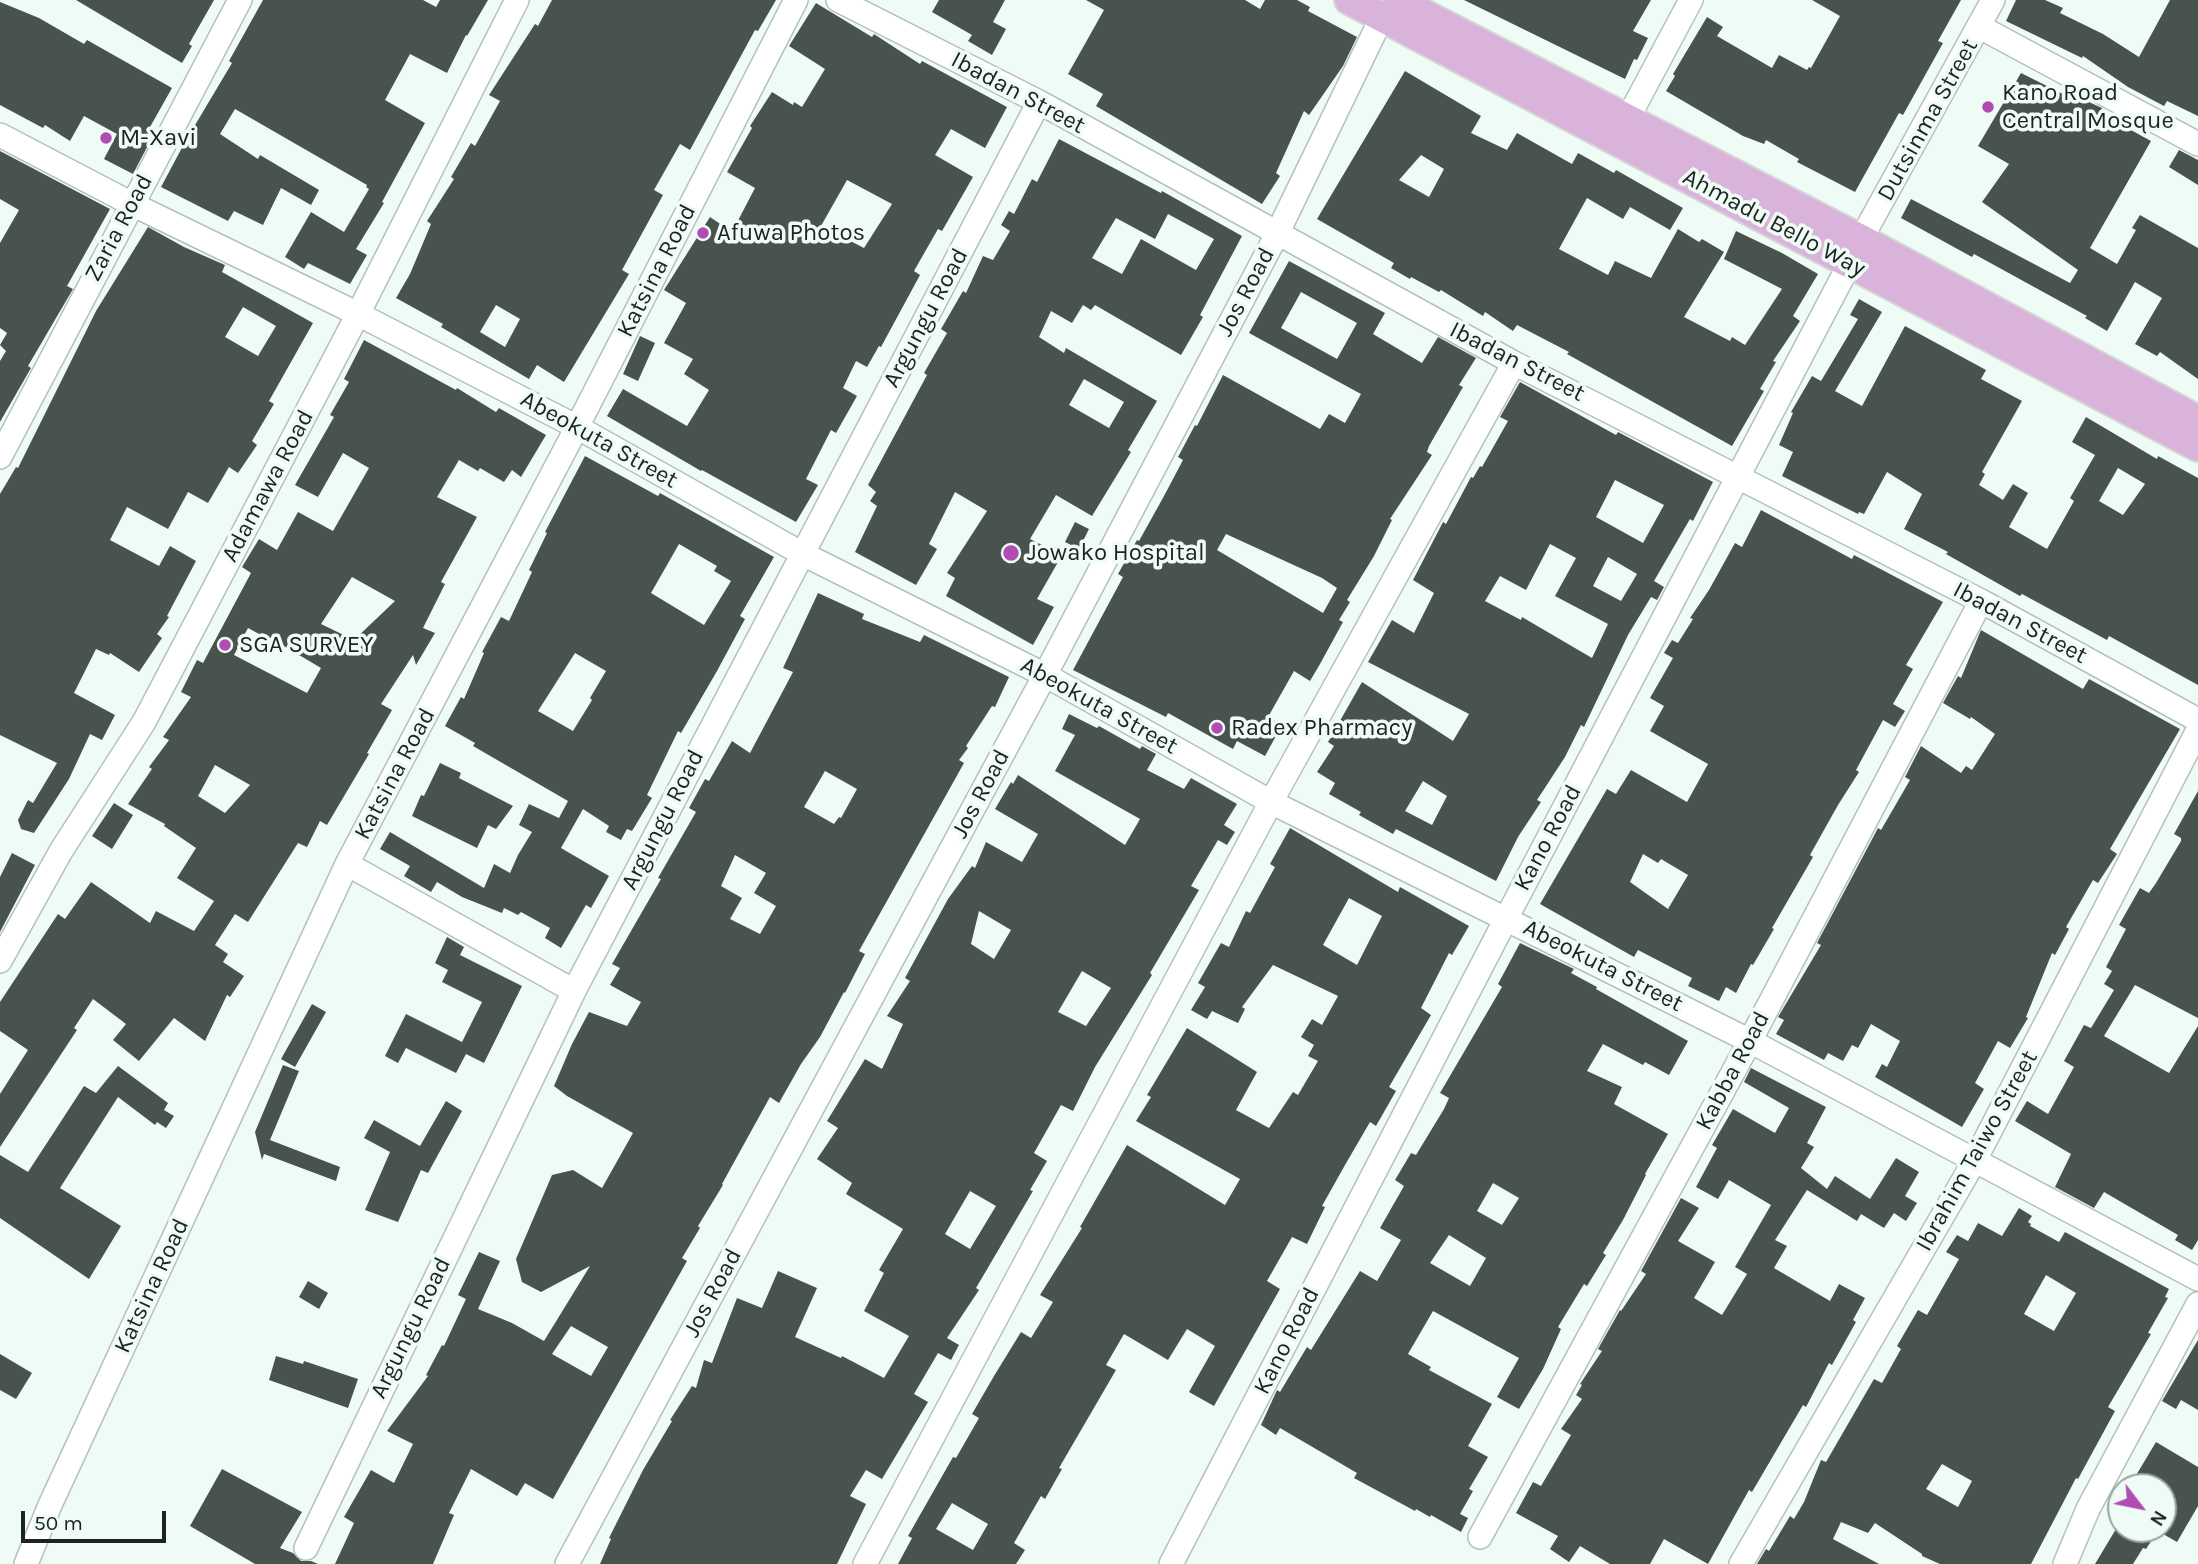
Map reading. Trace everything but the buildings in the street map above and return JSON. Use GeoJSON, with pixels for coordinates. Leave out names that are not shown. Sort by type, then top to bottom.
{"type":"FeatureCollection","features":[{"type":"Feature","properties":{"kind":"main road","name":"Ahmadu Bello Way"},"geometry":{"type":"LineString","coordinates":[[1349,0],[1389,9],[1627,120],[2198,447]]}},
{"type":"Feature","properties":{"kind":"main road","name":"Ahmadu Bello Way"},"geometry":{"type":"LineString","coordinates":[[1389,9],[1856,251],[2198,421]]}},
{"type":"Feature","properties":{"kind":"street","name":"Zaria Road"},"geometry":{"type":"LineString","coordinates":[[0,457],[240,0]]}},
{"type":"Feature","properties":{"kind":"street","name":"Adamawa Road"},"geometry":{"type":"LineString","coordinates":[[0,961],[61,851],[144,722],[358,314],[517,0]]}},
{"type":"Feature","properties":{"kind":"street","name":"Katsina Road"},"geometry":{"type":"LineString","coordinates":[[26,1564],[50,1506],[348,864],[577,427],[796,0]]}},
{"type":"Feature","properties":{"kind":"street","name":"Ibadan Street"},"geometry":{"type":"LineString","coordinates":[[838,0],[1039,102],[1514,363],[1981,601],[2198,720]]}},
{"type":"Feature","properties":{"kind":"street"},"geometry":{"type":"LineString","coordinates":[[1627,120],[1691,0]]}},
{"type":"Feature","properties":{"kind":"street","name":"Dutsinma Street"},"geometry":{"type":"LineString","coordinates":[[1856,251],[1993,0]]}},
{"type":"Feature","properties":{"kind":"street","name":"Jos Road"},"geometry":{"type":"LineString","coordinates":[[567,1564],[1045,675],[1276,233],[1389,9]]}},
{"type":"Feature","properties":{"kind":"street"},"geometry":{"type":"LineString","coordinates":[[1980,27],[2198,144]]}},
{"type":"Feature","properties":{"kind":"street","name":"Argungu Road"},"geometry":{"type":"LineString","coordinates":[[306,1548],[574,991],[1039,102]]}},
{"type":"Feature","properties":{"kind":"street","name":"Abeokuta Street"},"geometry":{"type":"LineString","coordinates":[[0,135],[577,427],[802,553],[1045,675],[1271,802],[1507,917],[1750,1041],[2198,1279]]}},
{"type":"Feature","properties":{"kind":"street","name":"Kano Road"},"geometry":{"type":"LineString","coordinates":[[1171,1564],[1856,251]]}},
{"type":"Feature","properties":{"kind":"street"},"geometry":{"type":"LineString","coordinates":[[864,1564],[1271,802],[1514,363]]}},
{"type":"Feature","properties":{"kind":"street","name":"Kabba Road"},"geometry":{"type":"LineString","coordinates":[[1480,1537],[1750,1041],[1981,601]]}},
{"type":"Feature","properties":{"kind":"street","name":"Ibrahim Taiwo Street"},"geometry":{"type":"LineString","coordinates":[[1741,1564],[1975,1160],[2198,730]]}},
{"type":"Feature","properties":{"kind":"street"},"geometry":{"type":"LineString","coordinates":[[348,864],[574,991]]}},
{"type":"Feature","properties":{"kind":"street"},"geometry":{"type":"LineString","coordinates":[[2065,1564],[2094,1497],[2198,1304]]}},
{"type":"Feature","properties":{"kind":"place","name":"Kano Road Central Mosque"},"geometry":{"type":"Point","coordinates":[1988,107]}},
{"type":"Feature","properties":{"kind":"place","name":"M-Xavi"},"geometry":{"type":"Point","coordinates":[106,138]}},
{"type":"Feature","properties":{"kind":"place","name":"Afuwa Photos"},"geometry":{"type":"Point","coordinates":[703,233]}},
{"type":"Feature","properties":{"kind":"place","name":"Jowako Hospital"},"geometry":{"type":"Point","coordinates":[1011,553]}},
{"type":"Feature","properties":{"kind":"place","name":"SGA SURVEY"},"geometry":{"type":"Point","coordinates":[225,645]}},
{"type":"Feature","properties":{"kind":"place","name":"Radex Pharmacy"},"geometry":{"type":"Point","coordinates":[1217,728]}}]}
